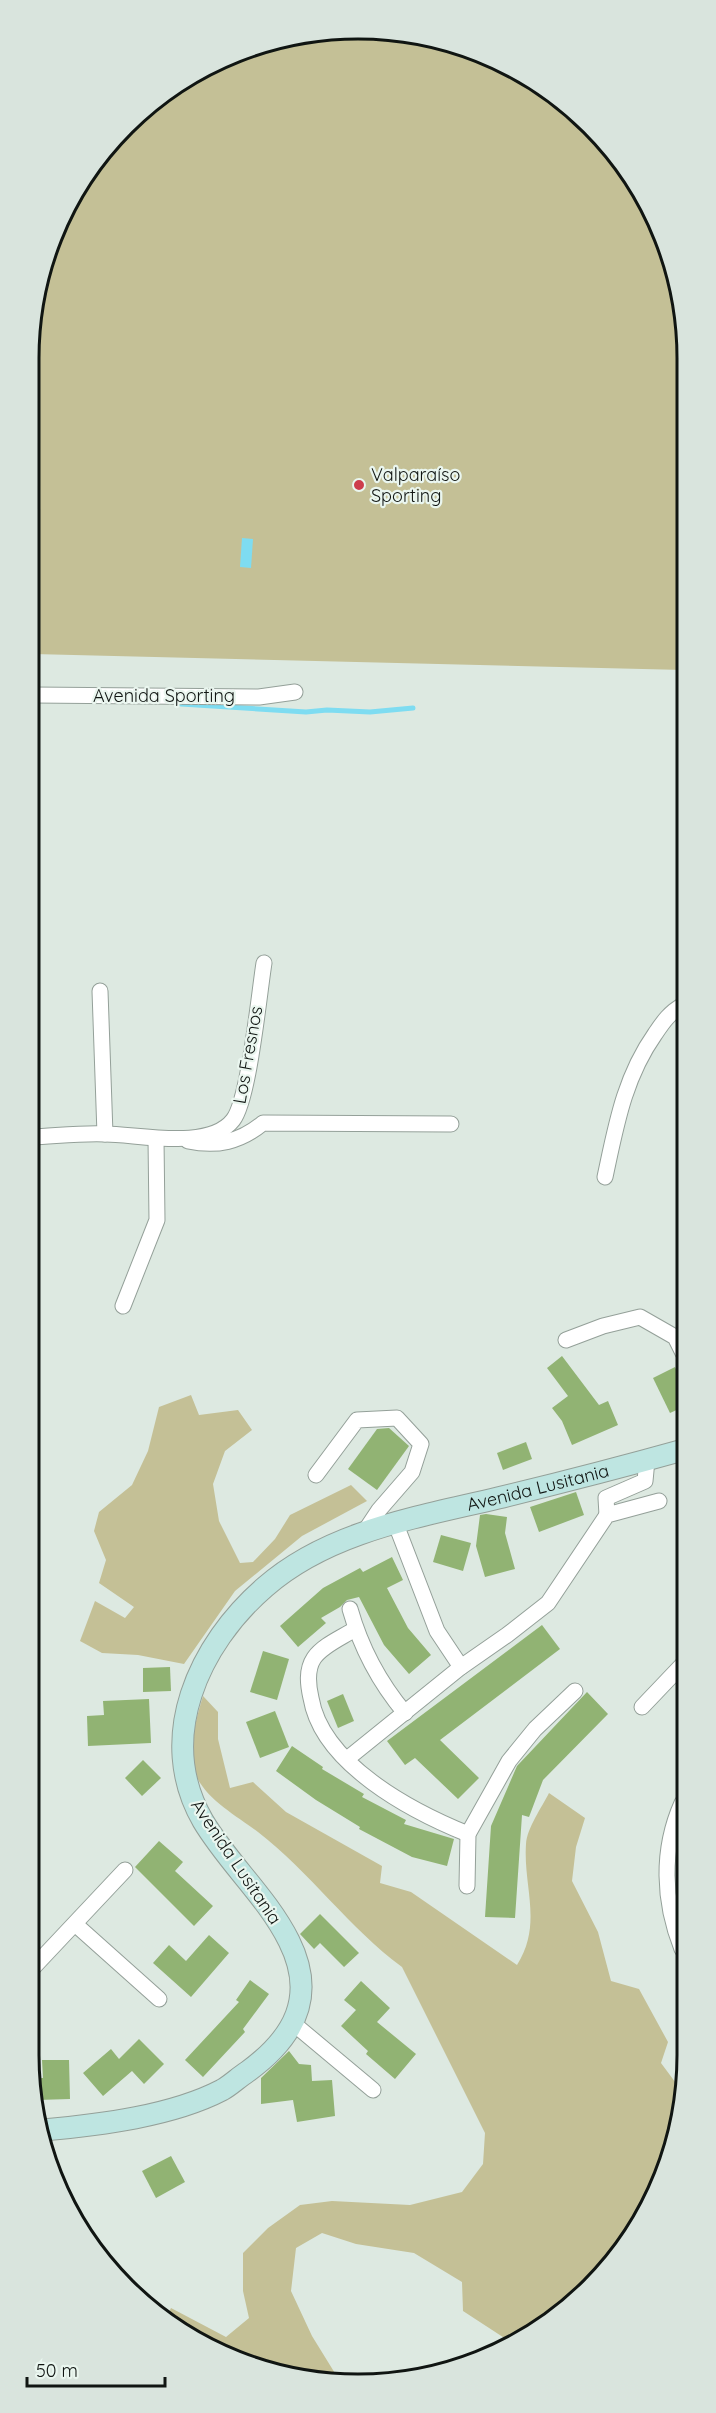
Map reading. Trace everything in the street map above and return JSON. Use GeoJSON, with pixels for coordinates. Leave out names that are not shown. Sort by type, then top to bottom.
{"type":"FeatureCollection","features":[{"type":"Feature","properties":{"kind":"street","name":"Avenida Sporting"},"geometry":{"type":"LineString","coordinates":[[39,695],[259,697],[295,692]]}},
{"type":"Feature","properties":{"kind":"street","name":"Los Fresnos"},"geometry":{"type":"LineString","coordinates":[[39,1137],[105,1134],[176,1139],[217,1133],[233,1120],[239,1111],[264,963]]}},
{"type":"Feature","properties":{"kind":"street"},"geometry":{"type":"LineString","coordinates":[[100,991],[105,1134]]}},
{"type":"Feature","properties":{"kind":"street"},"geometry":{"type":"LineString","coordinates":[[605,1177],[621,1100],[638,1057],[677,1008]]}},
{"type":"Feature","properties":{"kind":"street"},"geometry":{"type":"LineString","coordinates":[[176,1139],[208,1145],[239,1140],[263,1123],[451,1124]]}},
{"type":"Feature","properties":{"kind":"street"},"geometry":{"type":"LineString","coordinates":[[123,1306],[157,1220],[156,1139]]}},
{"type":"Feature","properties":{"kind":"street"},"geometry":{"type":"LineString","coordinates":[[566,1340],[603,1326],[640,1317],[675,1337],[677,1341]]}},
{"type":"Feature","properties":{"kind":"street"},"geometry":{"type":"LineString","coordinates":[[316,1475],[357,1420],[397,1418],[421,1444],[412,1472],[379,1510],[363,1534]]}},
{"type":"Feature","properties":{"kind":"street","name":"Avenida Lusitania"},"geometry":{"type":"LineString","coordinates":[[48,2130],[84,2127],[143,2115],[189,2103],[223,2089],[261,2062],[294,2024],[300,2006],[300,1983],[298,1963],[289,1941],[273,1915],[204,1821],[190,1794],[184,1771],[186,1705],[194,1680],[208,1655],[246,1606],[265,1586],[289,1569],[328,1547],[395,1522],[677,1451]]}},
{"type":"Feature","properties":{"kind":"street","name":"Avenida Lusitania"},"geometry":{"type":"LineString","coordinates":[[347,1759],[460,1667],[548,1603],[607,1515],[606,1498],[645,1481],[646,1460]]}},
{"type":"Feature","properties":{"kind":"street"},"geometry":{"type":"LineString","coordinates":[[607,1515],[659,1501]]}},
{"type":"Feature","properties":{"kind":"street"},"geometry":{"type":"LineString","coordinates":[[395,1522],[437,1631],[460,1667]]}},
{"type":"Feature","properties":{"kind":"street"},"geometry":{"type":"LineString","coordinates":[[350,1609],[355,1629],[383,1687],[405,1713]]}},
{"type":"Feature","properties":{"kind":"street"},"geometry":{"type":"LineString","coordinates":[[355,1629],[314,1658],[307,1680],[314,1718],[328,1742],[382,1789],[432,1820],[468,1834]]}},
{"type":"Feature","properties":{"kind":"street"},"geometry":{"type":"LineString","coordinates":[[642,1707],[677,1670]]}},
{"type":"Feature","properties":{"kind":"street"},"geometry":{"type":"LineString","coordinates":[[467,1886],[468,1834],[509,1761],[535,1729],[575,1691]]}},
{"type":"Feature","properties":{"kind":"street"},"geometry":{"type":"LineString","coordinates":[[677,1818],[669,1841],[667,1873],[672,1922],[677,1936]]}},
{"type":"Feature","properties":{"kind":"street"},"geometry":{"type":"LineString","coordinates":[[39,1962],[125,1870]]}},
{"type":"Feature","properties":{"kind":"street"},"geometry":{"type":"LineString","coordinates":[[75,1924],[159,1999]]}},
{"type":"Feature","properties":{"kind":"street"},"geometry":{"type":"LineString","coordinates":[[294,2024],[373,2090]]}},
{"type":"Feature","properties":{"kind":"shaded area","name":"Valparaíso Sporting"},"geometry":{"type":"Polygon","coordinates":[[[358,39],[420,45],[480,63],[535,93],[584,132],[611,164],[634,198],[653,236],[671,296],[677,358],[677,670],[39,654],[39,358],[45,296],[63,236],[82,198],[105,164],[132,132],[181,93],[236,63],[296,45],[358,39]]]}},
{"type":"Feature","properties":{"kind":"shaded area"},"geometry":{"type":"Polygon","coordinates":[[[191,1395],[199,1415],[238,1410],[252,1430],[225,1451],[213,1484],[219,1521],[240,1563],[253,1562],[275,1539],[290,1515],[351,1485],[367,1501],[302,1536],[235,1591],[184,1664],[138,1655],[102,1653],[80,1641],[95,1601],[125,1618],[134,1607],[99,1583],[106,1560],[94,1531],[99,1512],[132,1485],[148,1451],[159,1407],[191,1395]]]}},
{"type":"Feature","properties":{"kind":"shaded area"},"geometry":{"type":"Polygon","coordinates":[[[203,1696],[218,1712],[218,1739],[230,1788],[253,1782],[286,1812],[382,1866],[380,1883],[411,1892],[517,1965],[525,1950],[529,1935],[530,1905],[526,1844],[532,1825],[549,1793],[585,1818],[576,1847],[572,1881],[598,1932],[611,1981],[639,1989],[668,2042],[661,2063],[675,2082],[671,2117],[653,2177],[634,2214],[611,2249],[584,2281],[568,2295],[535,2320],[504,2338],[463,2311],[462,2282],[414,2253],[356,2244],[322,2233],[296,2248],[291,2291],[312,2336],[335,2373],[296,2368],[236,2350],[198,2331],[169,2312],[171,2308],[226,2337],[249,2318],[243,2291],[243,2253],[268,2228],[300,2205],[332,2201],[410,2205],[462,2192],[483,2164],[485,2133],[402,1967],[364,1935],[295,1864],[206,1791],[195,1773],[193,1763],[192,1744],[203,1696]]]}},
{"type":"Feature","properties":{"kind":"water"},"geometry":{"type":"Polygon","coordinates":[[[242,538],[253,539],[251,568],[240,567],[242,538]]]}},
{"type":"Feature","properties":{"kind":"building"},"geometry":{"type":"Polygon","coordinates":[[[562,1356],[599,1405],[608,1401],[618,1425],[572,1445],[562,1421],[552,1408],[568,1396],[547,1368],[562,1356]]]}},
{"type":"Feature","properties":{"kind":"building"},"geometry":{"type":"Polygon","coordinates":[[[675,1367],[677,1371],[677,1410],[670,1413],[653,1378],[675,1367]]]}},
{"type":"Feature","properties":{"kind":"building"},"geometry":{"type":"Polygon","coordinates":[[[389,1428],[409,1446],[377,1490],[348,1469],[377,1429],[389,1428]]]}},
{"type":"Feature","properties":{"kind":"building"},"geometry":{"type":"Polygon","coordinates":[[[526,1442],[532,1459],[503,1470],[497,1453],[526,1442]]]}},
{"type":"Feature","properties":{"kind":"building"},"geometry":{"type":"Polygon","coordinates":[[[576,1492],[584,1515],[539,1532],[530,1507],[576,1492]]]}},
{"type":"Feature","properties":{"kind":"building"},"geometry":{"type":"Polygon","coordinates":[[[480,1515],[507,1517],[505,1533],[515,1569],[485,1577],[476,1546],[480,1515]]]}},
{"type":"Feature","properties":{"kind":"building"},"geometry":{"type":"Polygon","coordinates":[[[441,1535],[471,1543],[463,1571],[433,1562],[441,1535]]]}},
{"type":"Feature","properties":{"kind":"building"},"geometry":{"type":"Polygon","coordinates":[[[392,1557],[403,1580],[387,1588],[408,1628],[431,1655],[409,1674],[384,1645],[359,1597],[347,1600],[321,1618],[326,1623],[298,1647],[280,1626],[323,1588],[360,1568],[363,1572],[392,1557]]]}},
{"type":"Feature","properties":{"kind":"building"},"geometry":{"type":"Polygon","coordinates":[[[542,1625],[560,1649],[440,1740],[479,1778],[458,1799],[415,1758],[405,1765],[387,1741],[542,1625]]]}},
{"type":"Feature","properties":{"kind":"building"},"geometry":{"type":"Polygon","coordinates":[[[263,1651],[289,1659],[277,1700],[250,1692],[263,1651]]]}},
{"type":"Feature","properties":{"kind":"building"},"geometry":{"type":"Polygon","coordinates":[[[170,1667],[171,1691],[143,1692],[143,1668],[170,1667]]]}},
{"type":"Feature","properties":{"kind":"building"},"geometry":{"type":"Polygon","coordinates":[[[587,1692],[608,1714],[543,1780],[529,1817],[522,1815],[515,1918],[485,1917],[491,1826],[517,1766],[587,1692]]]}},
{"type":"Feature","properties":{"kind":"building"},"geometry":{"type":"Polygon","coordinates":[[[343,1694],[354,1721],[338,1728],[327,1701],[343,1694]]]}},
{"type":"Feature","properties":{"kind":"building"},"geometry":{"type":"Polygon","coordinates":[[[149,1699],[151,1743],[88,1746],[87,1716],[104,1715],[103,1701],[149,1699]]]}},
{"type":"Feature","properties":{"kind":"building"},"geometry":{"type":"Polygon","coordinates":[[[275,1711],[289,1747],[260,1758],[246,1722],[275,1711]]]}},
{"type":"Feature","properties":{"kind":"building"},"geometry":{"type":"Polygon","coordinates":[[[292,1746],[323,1767],[322,1769],[364,1794],[362,1797],[406,1820],[404,1824],[454,1839],[447,1866],[412,1857],[359,1829],[360,1827],[316,1800],[276,1771],[292,1746]]]}},
{"type":"Feature","properties":{"kind":"building"},"geometry":{"type":"Polygon","coordinates":[[[143,1760],[161,1778],[142,1796],[125,1778],[143,1760]]]}},
{"type":"Feature","properties":{"kind":"building"},"geometry":{"type":"Polygon","coordinates":[[[159,1841],[183,1862],[175,1871],[213,1906],[194,1926],[135,1867],[159,1841]]]}},
{"type":"Feature","properties":{"kind":"building"},"geometry":{"type":"Polygon","coordinates":[[[320,1914],[359,1953],[344,1967],[320,1943],[314,1949],[300,1934],[320,1914]]]}},
{"type":"Feature","properties":{"kind":"building"},"geometry":{"type":"Polygon","coordinates":[[[209,1935],[229,1953],[191,1997],[153,1963],[169,1945],[186,1961],[209,1935]]]}},
{"type":"Feature","properties":{"kind":"building"},"geometry":{"type":"Polygon","coordinates":[[[250,1980],[269,1994],[243,2029],[245,2032],[203,2077],[185,2060],[239,2002],[236,2000],[250,1980]]]}},
{"type":"Feature","properties":{"kind":"building"},"geometry":{"type":"Polygon","coordinates":[[[361,1981],[390,2008],[377,2022],[416,2054],[395,2079],[366,2054],[368,2051],[341,2026],[356,2010],[344,2000],[361,1981]]]}},
{"type":"Feature","properties":{"kind":"building"},"geometry":{"type":"Polygon","coordinates":[[[139,2039],[164,2064],[144,2084],[132,2071],[103,2096],[83,2073],[111,2049],[119,2059],[139,2039]]]}},
{"type":"Feature","properties":{"kind":"building"},"geometry":{"type":"Polygon","coordinates":[[[289,2051],[299,2064],[311,2065],[312,2081],[332,2080],[335,2116],[297,2122],[293,2100],[261,2104],[261,2078],[289,2051]]]}},
{"type":"Feature","properties":{"kind":"building"},"geometry":{"type":"Polygon","coordinates":[[[42,2060],[69,2060],[70,2099],[42,2100],[40,2078],[43,2078],[42,2060]]]}},
{"type":"Feature","properties":{"kind":"building"},"geometry":{"type":"Polygon","coordinates":[[[171,2156],[185,2182],[156,2198],[142,2171],[171,2156]]]}},
{"type":"Feature","properties":{"kind":"waterway"},"geometry":{"type":"LineString","coordinates":[[181,704],[306,712],[327,710],[370,712],[413,708]]}},
{"type":"Feature","properties":{"kind":"place","name":"Valparaíso Sporting"},"geometry":{"type":"Point","coordinates":[359,485]}}]}
